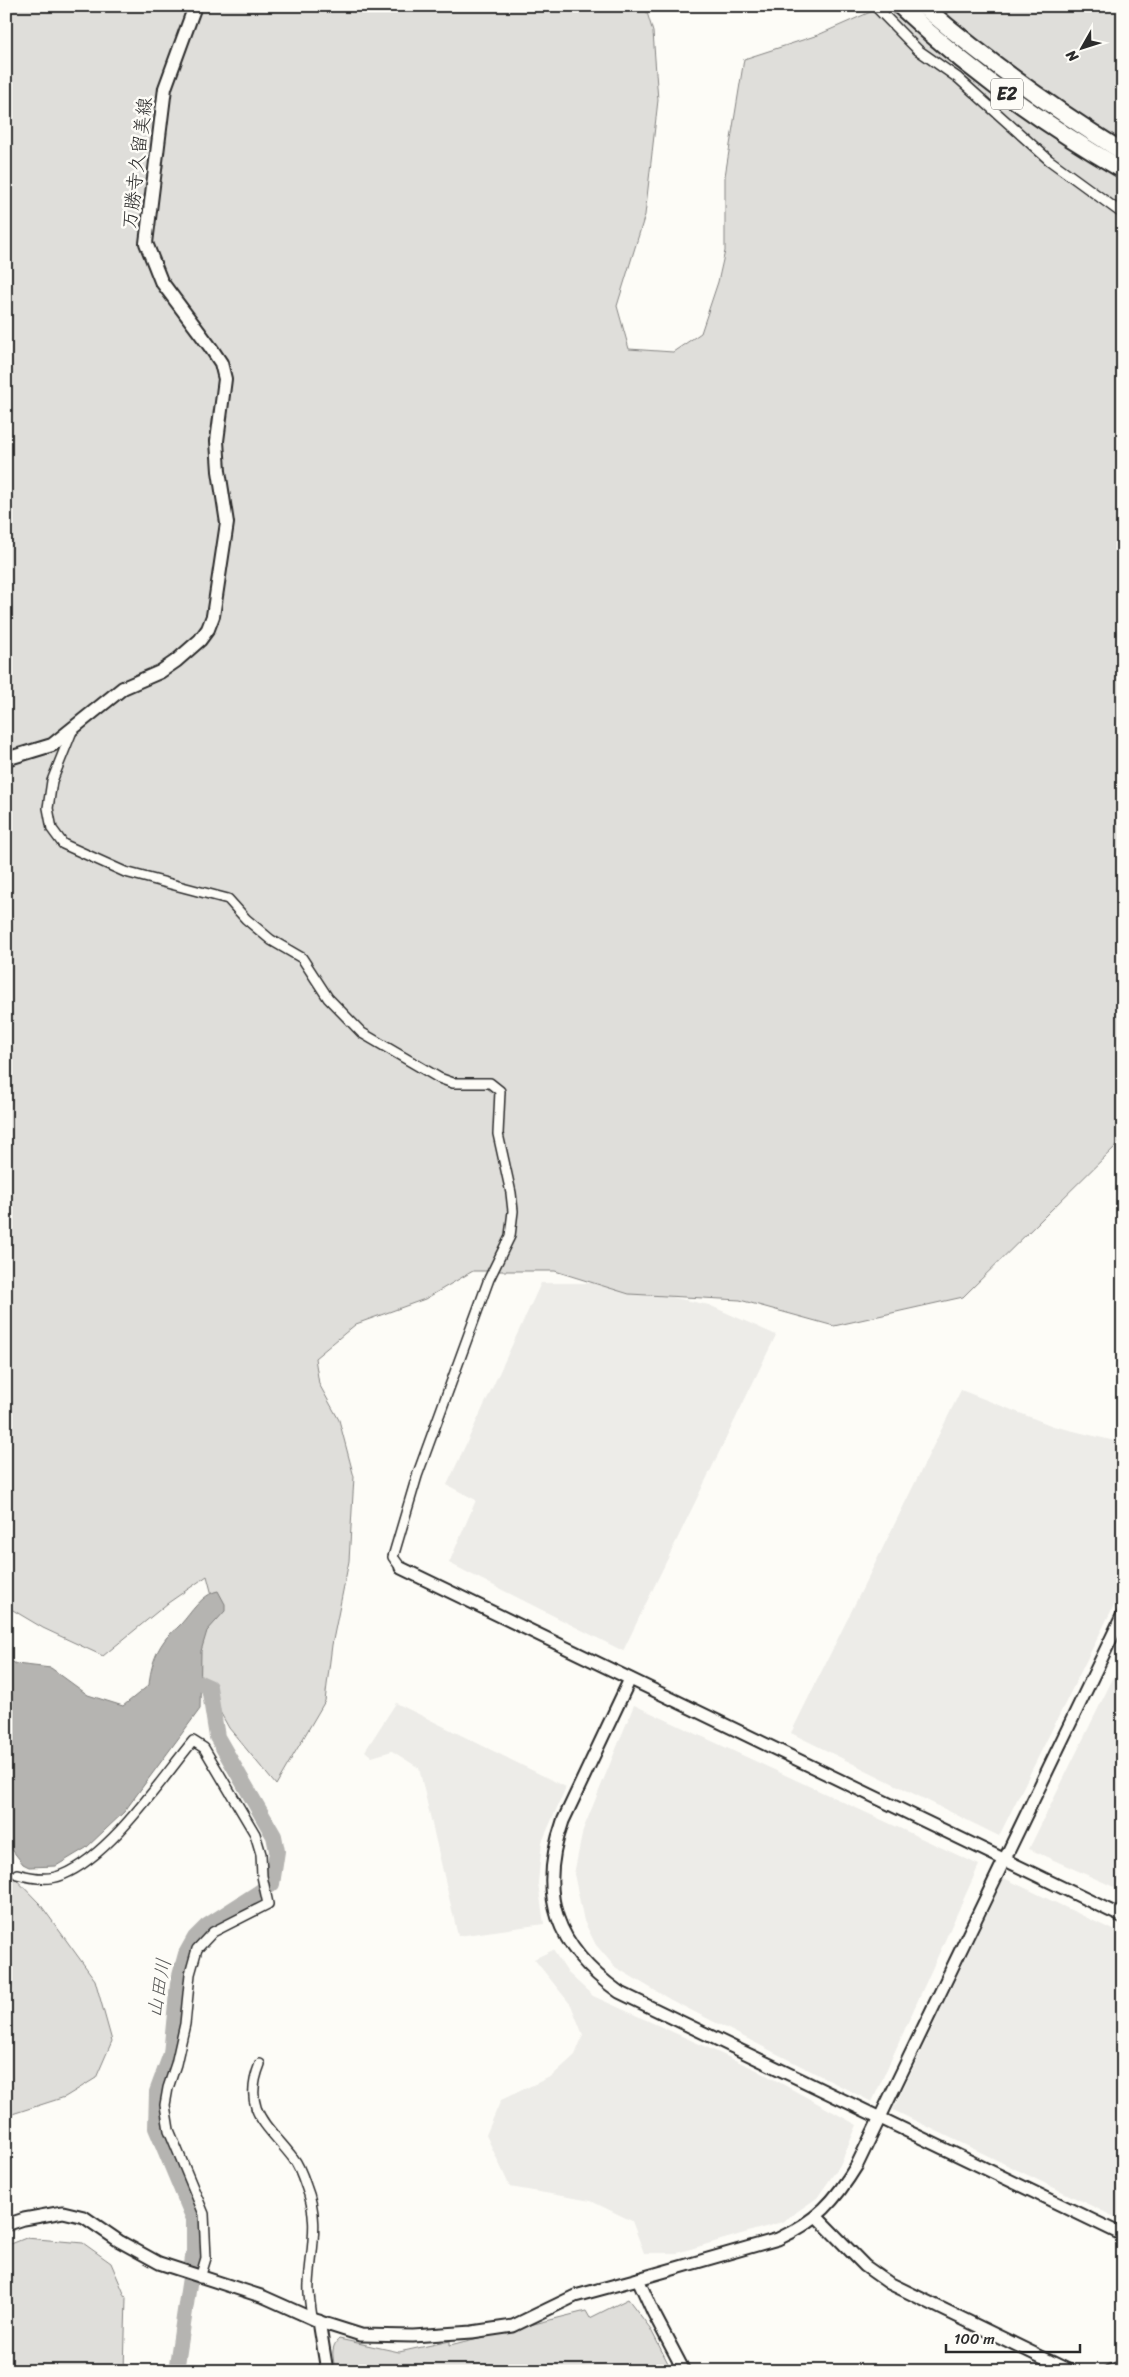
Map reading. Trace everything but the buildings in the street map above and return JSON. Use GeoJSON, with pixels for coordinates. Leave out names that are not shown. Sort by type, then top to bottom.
{"type":"FeatureCollection","features":[{"type":"Feature","properties":{"kind":"highway","name":"E2"},"geometry":{"type":"LineString","coordinates":[[900,6],[958,57],[1026,108],[1123,170]]}},
{"type":"Feature","properties":{"kind":"highway","name":"E2"},"geometry":{"type":"LineString","coordinates":[[923,6],[969,45],[1036,96],[1123,152]]}},
{"type":"Feature","properties":{"kind":"main road","name":"万勝寺久留美線"},"geometry":{"type":"LineString","coordinates":[[6,760],[52,744],[72,731],[123,688],[160,672],[200,640],[208,629],[217,601],[227,523],[218,470],[217,441],[225,379],[220,363],[211,348],[160,281],[146,243],[165,88],[195,6]]}},
{"type":"Feature","properties":{"kind":"street"},"geometry":{"type":"LineString","coordinates":[[875,6],[918,50],[958,78],[1049,160],[1123,214]]}},
{"type":"Feature","properties":{"kind":"street"},"geometry":{"type":"LineString","coordinates":[[72,731],[52,781],[48,808],[52,829],[63,844],[124,872],[228,899],[246,919],[272,940],[302,958],[328,998],[362,1033],[439,1078],[453,1083],[490,1083],[500,1091],[498,1134],[511,1193],[513,1211],[510,1236],[489,1279],[417,1476],[393,1557],[401,1568],[1123,1917]]}},
{"type":"Feature","properties":{"kind":"street"},"geometry":{"type":"LineString","coordinates":[[6,2225],[24,2219],[63,2212],[84,2217],[119,2241],[159,2263],[200,2278],[264,2297],[316,2320],[361,2335],[413,2336],[472,2332],[513,2326],[575,2296],[778,2239],[799,2230],[817,2217],[840,2193],[857,2165],[1123,1614]]}},
{"type":"Feature","properties":{"kind":"street"},"geometry":{"type":"LineString","coordinates":[[630,1679],[562,1820],[555,1843],[552,1885],[554,1905],[564,1934],[584,1963],[596,1975],[619,1992],[1123,2235]]}},
{"type":"Feature","properties":{"kind":"street"},"geometry":{"type":"LineString","coordinates":[[17,1874],[34,1879],[62,1876],[91,1858],[124,1826],[193,1740],[204,1748],[255,1834],[261,1854],[262,1876],[268,1904],[213,1932],[198,1949],[190,1974],[185,2024],[165,2105],[169,2130],[204,2214],[206,2258],[200,2278]]}},
{"type":"Feature","properties":{"kind":"street"},"geometry":{"type":"LineString","coordinates":[[260,2064],[254,2092],[256,2109],[260,2120],[295,2160],[307,2187],[316,2226],[309,2286],[327,2371]]}},
{"type":"Feature","properties":{"kind":"street"},"geometry":{"type":"LineString","coordinates":[[817,2217],[865,2266],[889,2283],[1070,2371]]}},
{"type":"Feature","properties":{"kind":"street"},"geometry":{"type":"LineString","coordinates":[[638,2279],[684,2371]]}},
{"type":"Feature","properties":{"kind":"street"},"geometry":{"type":"LineString","coordinates":[[1110,2371],[1123,2367]]}},
{"type":"Feature","properties":{"kind":"shaded area"},"geometry":{"type":"Polygon","coordinates":[[[6,6],[645,6],[653,32],[658,100],[645,215],[617,306],[629,349],[673,352],[701,333],[718,282],[725,251],[725,176],[744,59],[818,35],[884,6],[1123,6],[1123,1139],[963,1297],[834,1326],[740,1300],[629,1294],[555,1271],[473,1271],[425,1299],[356,1324],[315,1358],[319,1384],[339,1420],[354,1477],[349,1561],[332,1645],[325,1701],[276,1785],[229,1728],[198,1672],[191,1642],[212,1595],[207,1576],[168,1603],[103,1656],[43,1628],[6,1606],[6,6]]]}},
{"type":"Feature","properties":{"kind":"shaded area"},"geometry":{"type":"Polygon","coordinates":[[[541,1283],[605,1283],[709,1305],[776,1335],[623,1651],[449,1563],[476,1500],[447,1485],[541,1283]]]}},
{"type":"Feature","properties":{"kind":"shaded area"},"geometry":{"type":"Polygon","coordinates":[[[961,1390],[1053,1426],[1123,1443],[1123,1587],[999,1836],[791,1733],[961,1390]]]}},
{"type":"Feature","properties":{"kind":"shaded area"},"geometry":{"type":"Polygon","coordinates":[[[218,1591],[225,1604],[225,1611],[207,1631],[201,1651],[200,1709],[124,1812],[86,1848],[56,1866],[29,1867],[23,1864],[6,1842],[6,1658],[16,1664],[51,1668],[88,1695],[123,1706],[149,1685],[150,1673],[158,1651],[170,1634],[202,1600],[218,1591]]]}},
{"type":"Feature","properties":{"kind":"shaded area"},"geometry":{"type":"Polygon","coordinates":[[[1123,1658],[1123,1891],[1029,1849],[1123,1658]]]}},
{"type":"Feature","properties":{"kind":"shaded area"},"geometry":{"type":"Polygon","coordinates":[[[396,1703],[566,1787],[542,1842],[538,1883],[544,1924],[458,1936],[419,1768],[392,1751],[372,1757],[365,1751],[396,1703]]]}},
{"type":"Feature","properties":{"kind":"shaded area"},"geometry":{"type":"Polygon","coordinates":[[[634,1705],[979,1865],[872,2102],[671,2000],[615,1967],[596,1945],[584,1921],[574,1874],[583,1830],[634,1705]]]}},
{"type":"Feature","properties":{"kind":"shaded area"},"geometry":{"type":"Polygon","coordinates":[[[6,1869],[40,1904],[95,1980],[112,2041],[96,2078],[65,2097],[6,2116],[6,1869]]]}},
{"type":"Feature","properties":{"kind":"shaded area"},"geometry":{"type":"Polygon","coordinates":[[[1004,1878],[1123,1935],[1123,2221],[893,2110],[1004,1878]]]}},
{"type":"Feature","properties":{"kind":"shaded area"},"geometry":{"type":"Polygon","coordinates":[[[553,1950],[568,1973],[593,1996],[757,2070],[857,2125],[840,2165],[817,2198],[782,2222],[677,2253],[644,2253],[632,2221],[591,2201],[510,2187],[486,2135],[501,2100],[552,2076],[575,2055],[583,2035],[571,2005],[534,1959],[553,1950]]]}},
{"type":"Feature","properties":{"kind":"shaded area"},"geometry":{"type":"Polygon","coordinates":[[[26,2238],[83,2243],[111,2263],[126,2298],[124,2371],[6,2371],[6,2246],[26,2238]]]}},
{"type":"Feature","properties":{"kind":"shaded area"},"geometry":{"type":"Polygon","coordinates":[[[628,2299],[650,2328],[672,2371],[335,2371],[333,2350],[339,2339],[399,2352],[450,2341],[450,2345],[586,2311],[590,2318],[628,2299]]]}},
{"type":"Feature","properties":{"kind":"waterway","name":"山田川"},"geometry":{"type":"LineString","coordinates":[[176,2371],[194,2251],[194,2219],[156,2128],[157,2092],[171,2054],[178,1983],[186,1954],[195,1938],[207,1926],[272,1884],[277,1851],[274,1836],[217,1737],[209,1687],[184,1676]]}}]}
